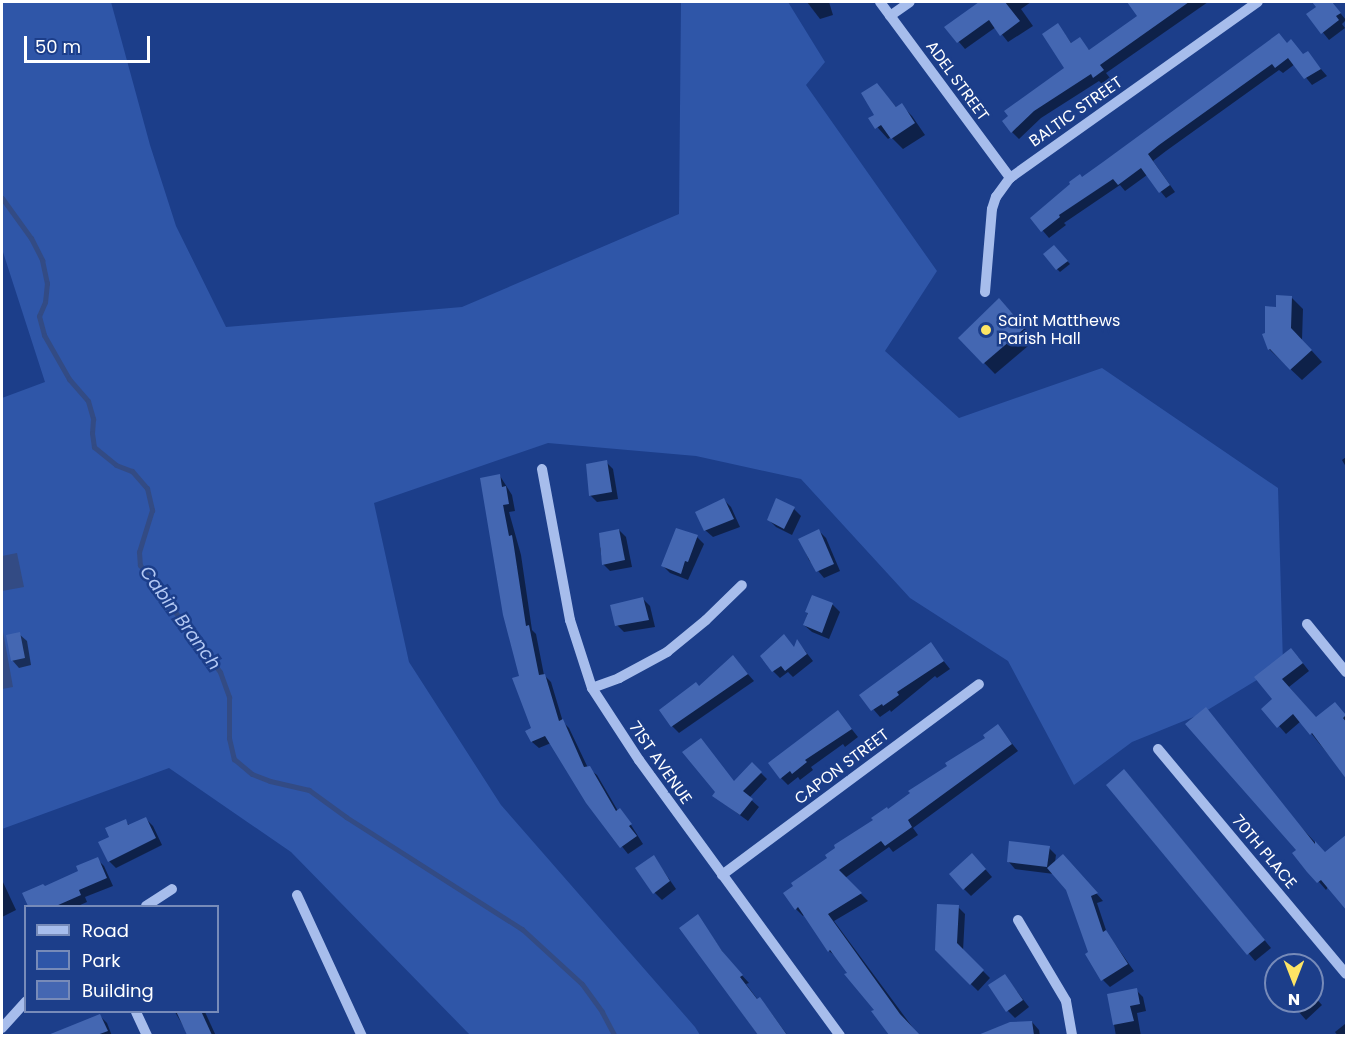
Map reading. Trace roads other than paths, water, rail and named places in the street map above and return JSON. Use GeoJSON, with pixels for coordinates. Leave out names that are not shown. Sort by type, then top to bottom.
{"type":"FeatureCollection","features":[{"type":"Feature","properties":{"kind":"street","name":"ADEL STREET"},"geometry":{"type":"LineString","coordinates":[[880,2],[1010,178]]}},
{"type":"Feature","properties":{"kind":"street"},"geometry":{"type":"LineString","coordinates":[[890,16],[910,2]]}},
{"type":"Feature","properties":{"kind":"street","name":"BALTIC STREET"},"geometry":{"type":"LineString","coordinates":[[985,292],[992,209],[996,197],[1010,178],[1258,2]]}},
{"type":"Feature","properties":{"kind":"street","name":"71ST AVENUE"},"geometry":{"type":"LineString","coordinates":[[542,469],[570,620],[592,688],[639,760],[840,1035]]}},
{"type":"Feature","properties":{"kind":"street"},"geometry":{"type":"LineString","coordinates":[[592,688],[619,678],[667,652],[706,620],[742,585]]}},
{"type":"Feature","properties":{"kind":"street"},"geometry":{"type":"LineString","coordinates":[[1307,624],[1347,672]]}},
{"type":"Feature","properties":{"kind":"street","name":"CAPON STREET"},"geometry":{"type":"LineString","coordinates":[[722,875],[979,684]]}},
{"type":"Feature","properties":{"kind":"street","name":"70TH PLACE"},"geometry":{"type":"LineString","coordinates":[[1158,749],[1347,974]]}},
{"type":"Feature","properties":{"kind":"street"},"geometry":{"type":"LineString","coordinates":[[148,905],[172,889]]}},
{"type":"Feature","properties":{"kind":"street"},"geometry":{"type":"LineString","coordinates":[[297,895],[362,1035]]}},
{"type":"Feature","properties":{"kind":"street"},"geometry":{"type":"LineString","coordinates":[[1018,920],[1066,1001],[1071,1035]]}},
{"type":"Feature","properties":{"kind":"street"},"geometry":{"type":"LineString","coordinates":[[2,1028],[24,1003]]}},
{"type":"Feature","properties":{"kind":"street"},"geometry":{"type":"LineString","coordinates":[[137,1013],[147,1035]]}},
{"type":"Feature","properties":{"kind":"waterway","name":"Cabin Branch"},"geometry":{"type":"LineString","coordinates":[[2,198],[31,238],[42,260],[47,283],[45,302],[39,316],[44,335],[69,379],[88,401],[93,419],[94,447],[116,465],[132,471],[147,488],[152,510],[139,552],[140,565],[220,672],[229,697],[229,738],[234,759],[252,774],[270,781],[309,790],[346,817],[522,929],[582,984],[602,1012],[615,1036]]}},
{"type":"Feature","properties":{"kind":"place","name":"Saint Matthews Parish Hall"},"geometry":{"type":"Point","coordinates":[986,330]}}]}
